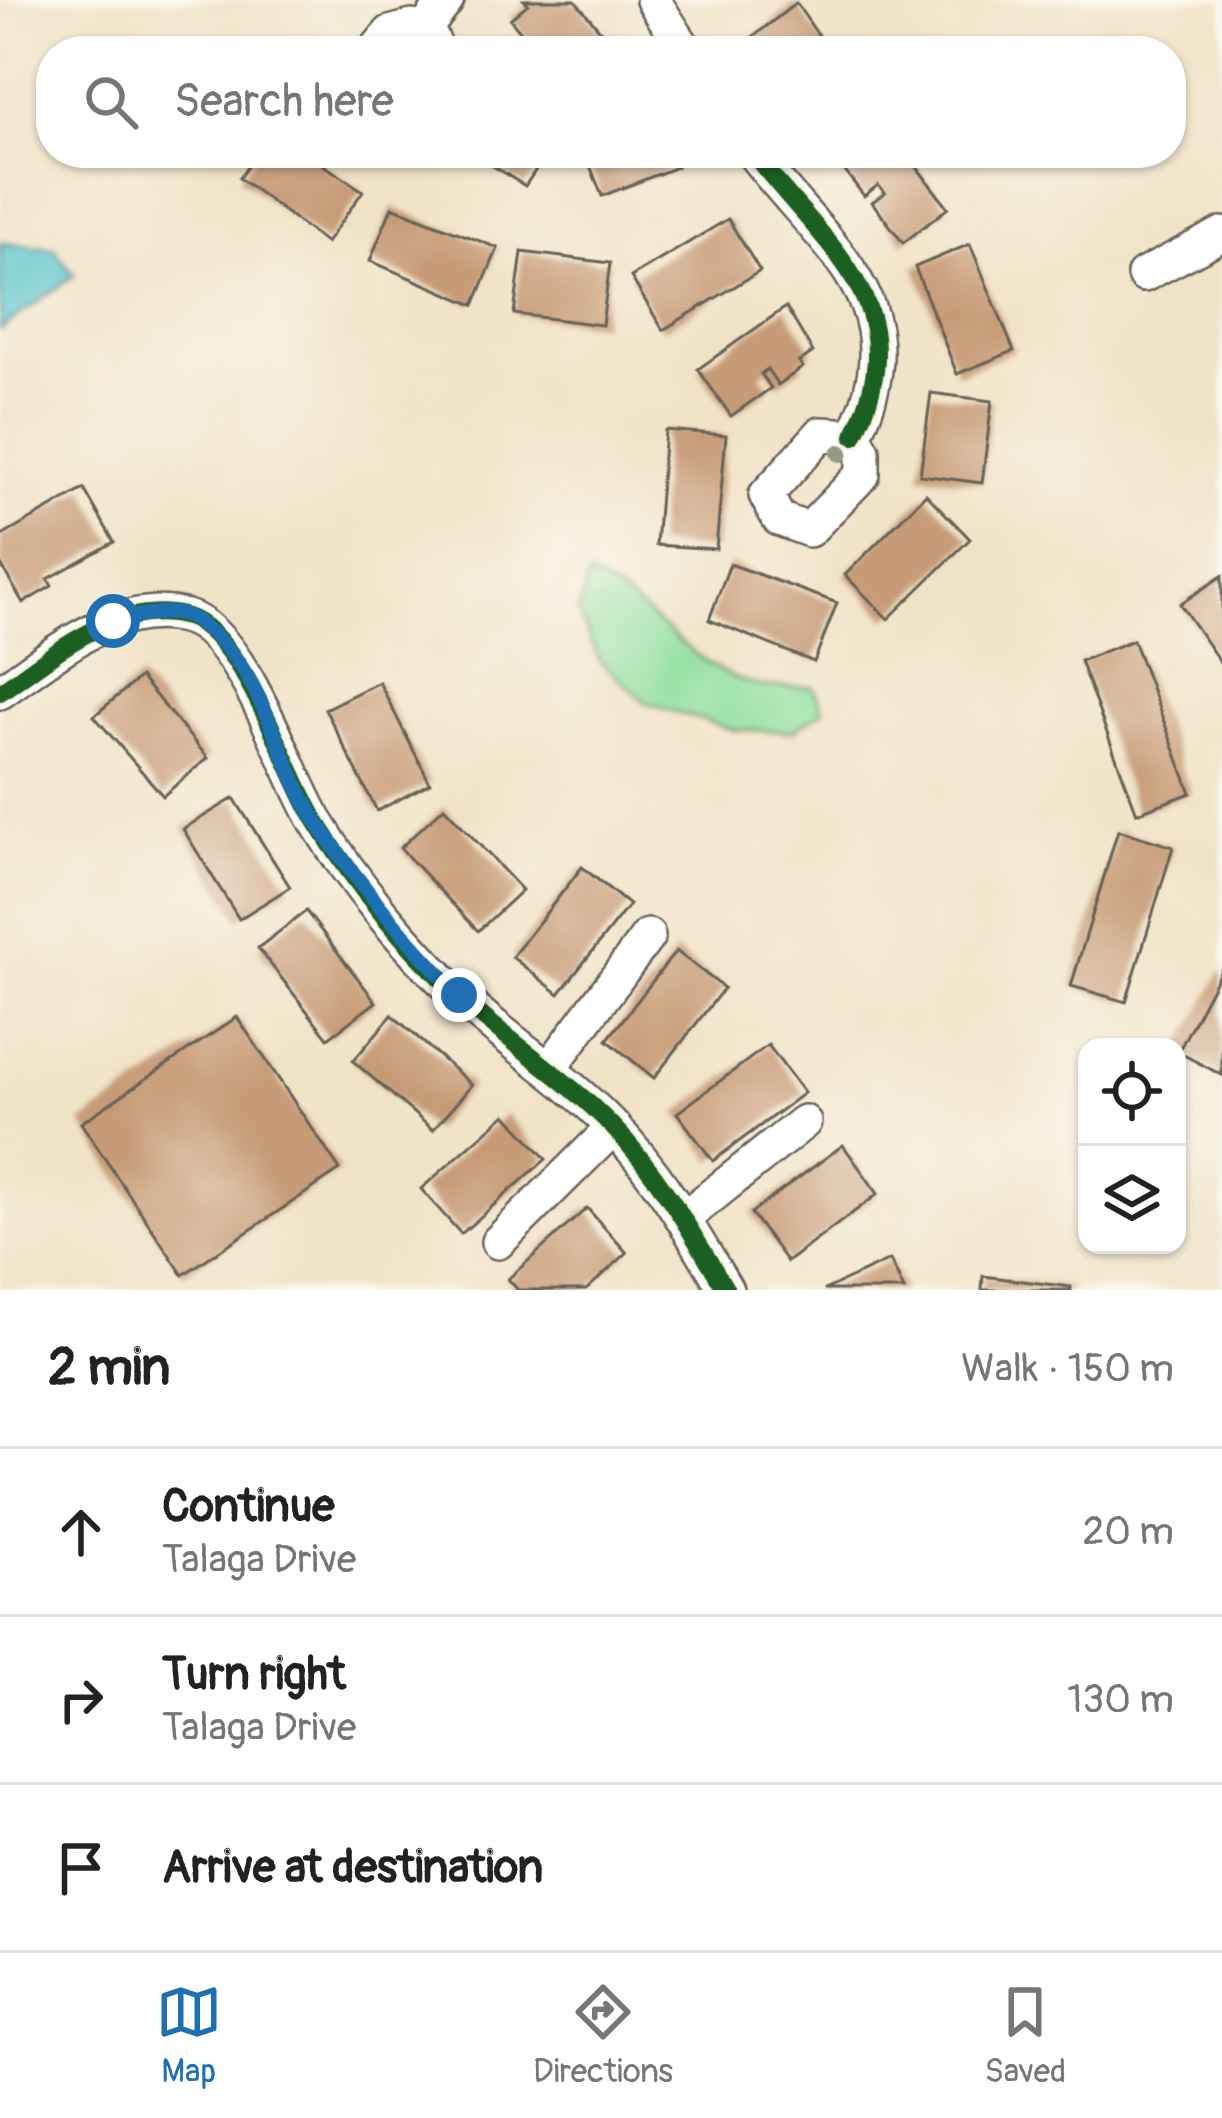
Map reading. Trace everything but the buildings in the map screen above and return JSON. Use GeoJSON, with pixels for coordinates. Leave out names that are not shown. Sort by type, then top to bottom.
{"type":"FeatureCollection","features":[{"type":"Feature","properties":{"kind":"street"},"geometry":{"type":"LineString","coordinates":[[432,36],[447,0]]}},
{"type":"Feature","properties":{"kind":"street"},"geometry":{"type":"LineString","coordinates":[[653,0],[676,36]]}},
{"type":"Feature","properties":{"kind":"street"},"geometry":{"type":"LineString","coordinates":[[391,36],[400,28],[418,36]]}},
{"type":"Feature","properties":{"kind":"street"},"geometry":{"type":"LineString","coordinates":[[765,168],[859,281],[872,315],[877,383],[854,436]]}},
{"type":"Feature","properties":{"kind":"street"},"geometry":{"type":"LineString","coordinates":[[1144,275],[1222,234]]}},
{"type":"Feature","properties":{"kind":"street"},"geometry":{"type":"LineString","coordinates":[[0,692],[113,621],[155,614],[192,618],[243,669],[315,820],[390,922],[459,995],[614,1127],[684,1218],[726,1290]]}},
{"type":"Feature","properties":{"kind":"street"},"geometry":{"type":"LineString","coordinates":[[549,1069],[648,936]]}},
{"type":"Feature","properties":{"kind":"street"},"geometry":{"type":"LineString","coordinates":[[684,1218],[804,1121]]}},
{"type":"Feature","properties":{"kind":"street"},"geometry":{"type":"LineString","coordinates":[[498,1242],[614,1127]]}},
{"type":"Feature","properties":{"kind":"green space"},"geometry":{"type":"Polygon","coordinates":[[[589,576],[632,602],[712,666],[757,685],[814,687],[824,710],[793,731],[734,730],[647,703],[600,661],[578,612],[589,576]]]}},
{"type":"Feature","properties":{"kind":"water"},"geometry":{"type":"Polygon","coordinates":[[[0,243],[54,248],[74,275],[0,330],[0,243]]]}},
{"type":"Feature","properties":{"kind":"cycle path"},"geometry":{"type":"LineString","coordinates":[[766,168],[835,250],[870,314],[876,349],[871,390],[854,436]]}},
{"type":"Feature","properties":{"kind":"cycle path"},"geometry":{"type":"LineString","coordinates":[[0,692],[64,647],[111,623],[161,613],[187,617],[207,628],[245,676],[316,821],[364,891],[440,978],[576,1092],[629,1144],[674,1205],[726,1290]]}},
{"type":"Feature","properties":{"kind":"route"},"geometry":{"type":"LineString","coordinates":[[113,621],[155,614],[192,618],[243,669],[315,820],[390,922],[459,995]]}}]}
